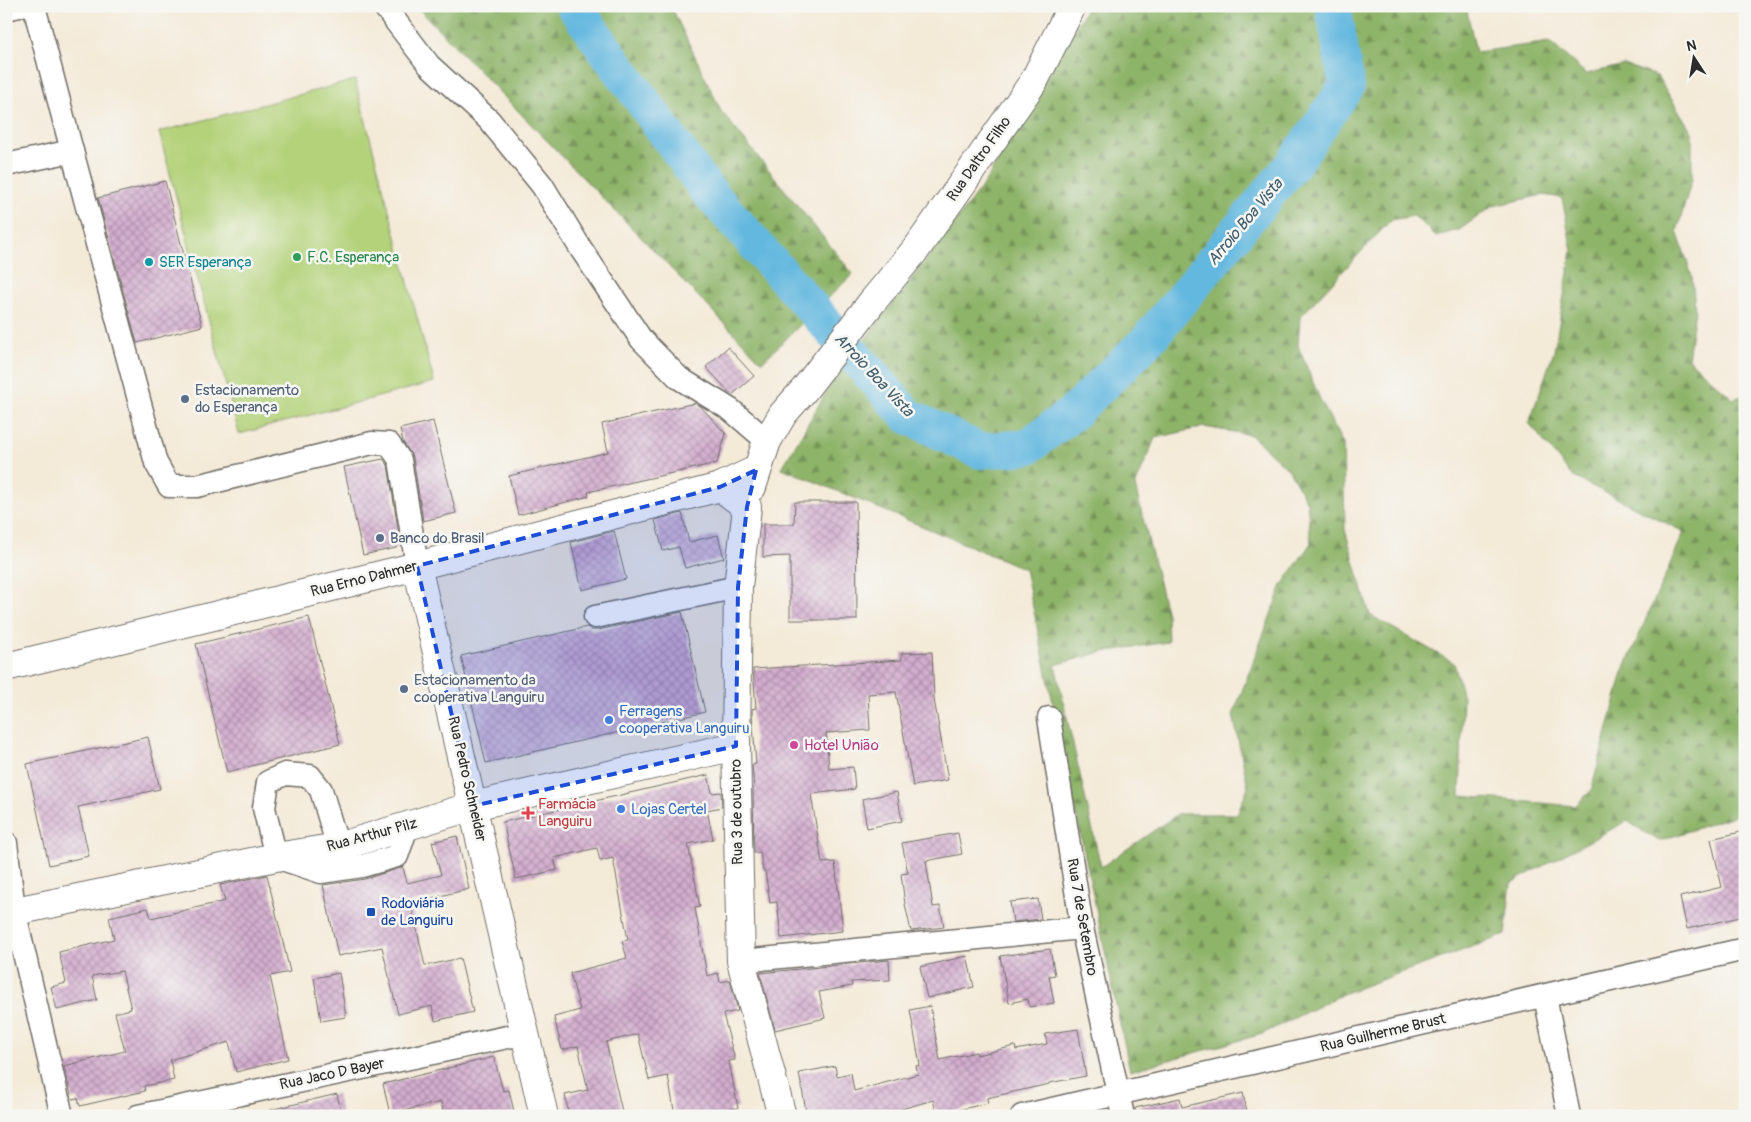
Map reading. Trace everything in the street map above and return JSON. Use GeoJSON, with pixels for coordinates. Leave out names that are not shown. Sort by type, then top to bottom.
{"type":"FeatureCollection","features":[{"type":"Feature","properties":{"kind":"main road","name":"Rua Daltro Filho"},"geometry":{"type":"LineString","coordinates":[[804,390],[872,302],[917,248],[1034,81],[1072,6]]}},
{"type":"Feature","properties":{"kind":"main road","name":"Rua 3 de outubro"},"geometry":{"type":"LineString","coordinates":[[782,1116],[741,961],[736,746],[738,587],[747,507],[756,470],[767,441],[783,414],[804,390]]}},
{"type":"Feature","properties":{"kind":"main road","name":"Rua Erno Dahmer"},"geometry":{"type":"LineString","coordinates":[[6,667],[417,566],[720,487],[756,470]]}},
{"type":"Feature","properties":{"kind":"main road"},"geometry":{"type":"LineString","coordinates":[[720,487],[747,507]]}},
{"type":"Feature","properties":{"kind":"main road","name":"Rua Pedro Schneider"},"geometry":{"type":"LineString","coordinates":[[417,566],[544,1116]]}},
{"type":"Feature","properties":{"kind":"main road","name":"Rua Arthur Pilz"},"geometry":{"type":"LineString","coordinates":[[10,912],[338,847],[473,806],[736,746]]}},
{"type":"Feature","properties":{"kind":"street"},"geometry":{"type":"LineString","coordinates":[[6,9],[20,6]]}},
{"type":"Feature","properties":{"kind":"street"},"geometry":{"type":"LineString","coordinates":[[6,165],[72,152],[34,6]]}},
{"type":"Feature","properties":{"kind":"street"},"geometry":{"type":"LineString","coordinates":[[384,6],[430,65],[489,120],[542,186],[580,249],[641,338],[679,378],[732,410],[767,441]]}},
{"type":"Feature","properties":{"kind":"street","name":"Rua Pedro Schneider"},"geometry":{"type":"LineString","coordinates":[[72,152],[156,463],[169,486],[197,486],[372,443],[389,444],[400,460],[417,566]]}},
{"type":"Feature","properties":{"kind":"street"},"geometry":{"type":"LineString","coordinates":[[595,617],[738,587]]}},
{"type":"Feature","properties":{"kind":"street","name":"Rua 7 de Setembro"},"geometry":{"type":"LineString","coordinates":[[1049,718],[1082,928],[1122,1116]]}},
{"type":"Feature","properties":{"kind":"street"},"geometry":{"type":"LineString","coordinates":[[338,847],[321,790],[310,776],[285,774],[268,782],[264,808],[276,858],[321,872],[362,866],[397,856],[407,826]]}},
{"type":"Feature","properties":{"kind":"street"},"geometry":{"type":"LineString","coordinates":[[6,843],[10,912],[62,1116]]}},
{"type":"Feature","properties":{"kind":"street"},"geometry":{"type":"LineString","coordinates":[[741,961],[1082,928]]}},
{"type":"Feature","properties":{"kind":"street","name":"Rua Guilherme Brust"},"geometry":{"type":"LineString","coordinates":[[1022,1116],[1745,949]]}},
{"type":"Feature","properties":{"kind":"street"},"geometry":{"type":"LineString","coordinates":[[1545,996],[1569,1116]]}},
{"type":"Feature","properties":{"kind":"street","name":"Rua Jaco D Bayer"},"geometry":{"type":"LineString","coordinates":[[138,1116],[526,1033]]}},
{"type":"Feature","properties":{"kind":"highlighted area"},"geometry":{"type":"Polygon","coordinates":[[[756,470],[747,507],[738,587],[736,746],[473,806],[417,566],[720,487],[756,470]]]}},
{"type":"Feature","properties":{"kind":"green space"},"geometry":{"type":"Polygon","coordinates":[[[416,6],[671,6],[721,111],[853,274],[762,362],[416,6]]]}},
{"type":"Feature","properties":{"kind":"green space"},"geometry":{"type":"Polygon","coordinates":[[[1088,6],[1466,6],[1476,52],[1550,42],[1586,74],[1624,65],[1657,76],[1692,132],[1692,179],[1677,231],[1692,276],[1695,310],[1688,359],[1733,399],[1745,395],[1745,812],[1659,841],[1627,821],[1511,883],[1505,935],[1345,993],[1262,1034],[1130,1071],[1025,569],[782,468],[831,384],[984,184],[1088,6]],[[1543,195],[1493,206],[1459,230],[1436,236],[1414,216],[1391,220],[1300,317],[1298,346],[1319,397],[1343,444],[1345,530],[1370,615],[1454,663],[1463,697],[1460,796],[1575,806],[1591,791],[1623,672],[1684,532],[1572,476],[1529,423],[1554,351],[1572,251],[1562,198],[1543,195]],[[1204,427],[1155,438],[1135,486],[1167,615],[1168,642],[1102,652],[1055,665],[1101,867],[1178,814],[1237,814],[1248,787],[1233,715],[1282,585],[1311,543],[1307,502],[1289,470],[1251,435],[1204,427]]]}},
{"type":"Feature","properties":{"kind":"green space","name":"F.C. Esperança"},"geometry":{"type":"Polygon","coordinates":[[[355,80],[434,382],[239,434],[159,132],[355,80]]]}},
{"type":"Feature","properties":{"kind":"building","name":"SER Esperança"},"geometry":{"type":"Polygon","coordinates":[[[165,181],[202,326],[137,343],[98,198],[165,181]]]}},
{"type":"Feature","properties":{"kind":"building"},"geometry":{"type":"Polygon","coordinates":[[[728,347],[754,376],[732,395],[706,367],[728,347]]]}},
{"type":"Feature","properties":{"kind":"building"},"geometry":{"type":"Polygon","coordinates":[[[695,403],[726,434],[717,463],[588,492],[589,496],[518,515],[509,476],[608,452],[602,424],[695,403]]]}},
{"type":"Feature","properties":{"kind":"building"},"geometry":{"type":"Polygon","coordinates":[[[433,421],[456,513],[423,521],[413,458],[403,442],[400,429],[433,421]]]}},
{"type":"Feature","properties":{"kind":"building"},"geometry":{"type":"Polygon","coordinates":[[[383,459],[388,465],[400,541],[396,548],[363,555],[344,467],[383,459]]]}},
{"type":"Feature","properties":{"kind":"building"},"geometry":{"type":"Polygon","coordinates":[[[795,502],[856,502],[857,620],[790,620],[790,556],[763,557],[763,524],[794,524],[795,502]]]}},
{"type":"Feature","properties":{"kind":"building"},"geometry":{"type":"Polygon","coordinates":[[[682,513],[689,542],[718,535],[724,558],[685,568],[679,547],[663,551],[655,520],[682,513]]]}},
{"type":"Feature","properties":{"kind":"building"},"geometry":{"type":"Polygon","coordinates":[[[614,531],[626,579],[582,590],[571,542],[614,531]]]}},
{"type":"Feature","properties":{"kind":"building"},"geometry":{"type":"Polygon","coordinates":[[[682,612],[705,712],[486,763],[461,656],[587,627],[591,630],[598,630],[682,612]]]}},
{"type":"Feature","properties":{"kind":"building"},"geometry":{"type":"Polygon","coordinates":[[[309,617],[340,744],[227,772],[196,644],[309,617]]]}},
{"type":"Feature","properties":{"kind":"building"},"geometry":{"type":"Polygon","coordinates":[[[932,652],[934,699],[948,780],[913,786],[896,692],[868,694],[870,730],[826,733],[829,769],[853,767],[855,789],[811,794],[822,863],[835,862],[843,931],[781,938],[777,902],[770,903],[760,852],[754,853],[752,765],[756,764],[752,709],[756,708],[753,669],[902,660],[902,653],[932,652]]]}},
{"type":"Feature","properties":{"kind":"building"},"geometry":{"type":"Polygon","coordinates":[[[148,737],[160,789],[78,807],[89,856],[49,865],[27,764],[148,737]]]}},
{"type":"Feature","properties":{"kind":"building"},"geometry":{"type":"Polygon","coordinates":[[[708,775],[712,793],[721,792],[722,807],[707,810],[713,839],[688,844],[700,907],[695,908],[707,976],[718,973],[720,982],[730,980],[738,1011],[723,1014],[735,1060],[729,1061],[738,1108],[730,1109],[731,1116],[675,1116],[668,1076],[649,1080],[638,1034],[606,1042],[623,1116],[569,1116],[565,1095],[588,1090],[578,1046],[562,1050],[554,1017],[580,1010],[570,973],[627,958],[622,941],[628,940],[613,858],[600,861],[597,848],[554,858],[557,870],[516,879],[503,822],[708,775]]]}},
{"type":"Feature","properties":{"kind":"building"},"geometry":{"type":"Polygon","coordinates":[[[897,792],[902,821],[867,828],[862,799],[897,792]]]}},
{"type":"Feature","properties":{"kind":"building"},"geometry":{"type":"Polygon","coordinates":[[[1745,831],[1745,916],[1687,929],[1680,897],[1722,887],[1711,839],[1745,831]]]}},
{"type":"Feature","properties":{"kind":"building"},"geometry":{"type":"Polygon","coordinates":[[[958,833],[962,854],[926,861],[933,907],[940,906],[944,927],[911,931],[901,874],[908,873],[902,843],[958,833]]]}},
{"type":"Feature","properties":{"kind":"building"},"geometry":{"type":"Polygon","coordinates":[[[457,836],[469,889],[411,903],[425,966],[460,958],[473,1012],[435,1021],[432,1006],[398,1014],[382,947],[338,956],[323,885],[365,879],[403,867],[407,883],[441,875],[432,842],[457,836]]]}},
{"type":"Feature","properties":{"kind":"building"},"geometry":{"type":"Polygon","coordinates":[[[267,875],[290,972],[270,976],[288,1059],[236,1072],[229,1042],[170,1060],[174,1080],[144,1086],[145,1091],[80,1106],[78,1098],[72,1099],[64,1066],[125,1051],[115,1013],[131,1009],[122,971],[92,976],[97,1000],[57,1010],[51,987],[66,983],[59,952],[114,939],[109,917],[148,908],[151,918],[225,901],[220,885],[267,875]]]}},
{"type":"Feature","properties":{"kind":"building"},"geometry":{"type":"Polygon","coordinates":[[[1038,899],[1041,919],[1013,922],[1010,902],[1038,899]]]}},
{"type":"Feature","properties":{"kind":"building"},"geometry":{"type":"Polygon","coordinates":[[[1050,949],[1055,975],[1049,976],[1054,1003],[1029,1007],[1028,999],[1009,1003],[1000,956],[1050,949]]]}},
{"type":"Feature","properties":{"kind":"building"},"geometry":{"type":"Polygon","coordinates":[[[967,956],[974,987],[927,998],[920,967],[967,956]]]}},
{"type":"Feature","properties":{"kind":"building"},"geometry":{"type":"Polygon","coordinates":[[[889,960],[890,980],[851,982],[852,986],[819,992],[825,1018],[775,1030],[760,973],[889,960]]]}},
{"type":"Feature","properties":{"kind":"building"},"geometry":{"type":"Polygon","coordinates":[[[339,973],[346,1017],[321,1021],[314,978],[339,973]]]}},
{"type":"Feature","properties":{"kind":"building"},"geometry":{"type":"Polygon","coordinates":[[[930,1006],[940,1060],[976,1052],[977,1055],[1015,1046],[1016,1050],[1047,1044],[1045,1034],[1078,1029],[1086,1076],[987,1098],[988,1103],[937,1115],[933,1100],[877,1116],[807,1116],[799,1073],[835,1066],[837,1076],[851,1073],[854,1091],[918,1074],[916,1066],[920,1065],[910,1010],[930,1006]]]}},
{"type":"Feature","properties":{"kind":"building"},"geometry":{"type":"Polygon","coordinates":[[[494,1057],[503,1091],[509,1090],[515,1116],[444,1116],[441,1102],[390,1114],[383,1084],[494,1057]]]}},
{"type":"Feature","properties":{"kind":"building"},"geometry":{"type":"Polygon","coordinates":[[[1243,1093],[1248,1116],[1136,1116],[1135,1108],[1180,1098],[1182,1107],[1243,1093]]]}},
{"type":"Feature","properties":{"kind":"building"},"geometry":{"type":"Polygon","coordinates":[[[337,1094],[342,1116],[271,1116],[270,1110],[337,1094]]]}},
{"type":"Feature","properties":{"kind":"waterway","name":"Arroio Boa Vista"},"geometry":{"type":"LineString","coordinates":[[574,6],[707,190],[908,416],[980,451],[1027,447],[1073,413],[1147,341],[1293,164],[1347,86],[1333,6]]}},
{"type":"Feature","properties":{"kind":"place","name":"F.C. Esperança"},"geometry":{"type":"Point","coordinates":[297,257]}},
{"type":"Feature","properties":{"kind":"place","name":"SER Esperança"},"geometry":{"type":"Point","coordinates":[149,262]}},
{"type":"Feature","properties":{"kind":"place","name":"Estacionamento do Esperança"},"geometry":{"type":"Point","coordinates":[185,399]}},
{"type":"Feature","properties":{"kind":"place","name":"Banco do Brasil"},"geometry":{"type":"Point","coordinates":[380,538]}},
{"type":"Feature","properties":{"kind":"place","name":"Estacionamento da cooperativa Languiru"},"geometry":{"type":"Point","coordinates":[404,689]}},
{"type":"Feature","properties":{"kind":"place","name":"Ferragens cooperativa Languiru"},"geometry":{"type":"Point","coordinates":[609,720]}},
{"type":"Feature","properties":{"kind":"place","name":"Hotel União"},"geometry":{"type":"Point","coordinates":[794,745]}},
{"type":"Feature","properties":{"kind":"place","name":"Lojas Certel"},"geometry":{"type":"Point","coordinates":[621,809]}},
{"type":"Feature","properties":{"kind":"place","name":"Farmácia Languiru"},"geometry":{"type":"Point","coordinates":[528,813]}},
{"type":"Feature","properties":{"kind":"place","name":"Rodoviária de Languiru"},"geometry":{"type":"Point","coordinates":[371,912]}}]}
